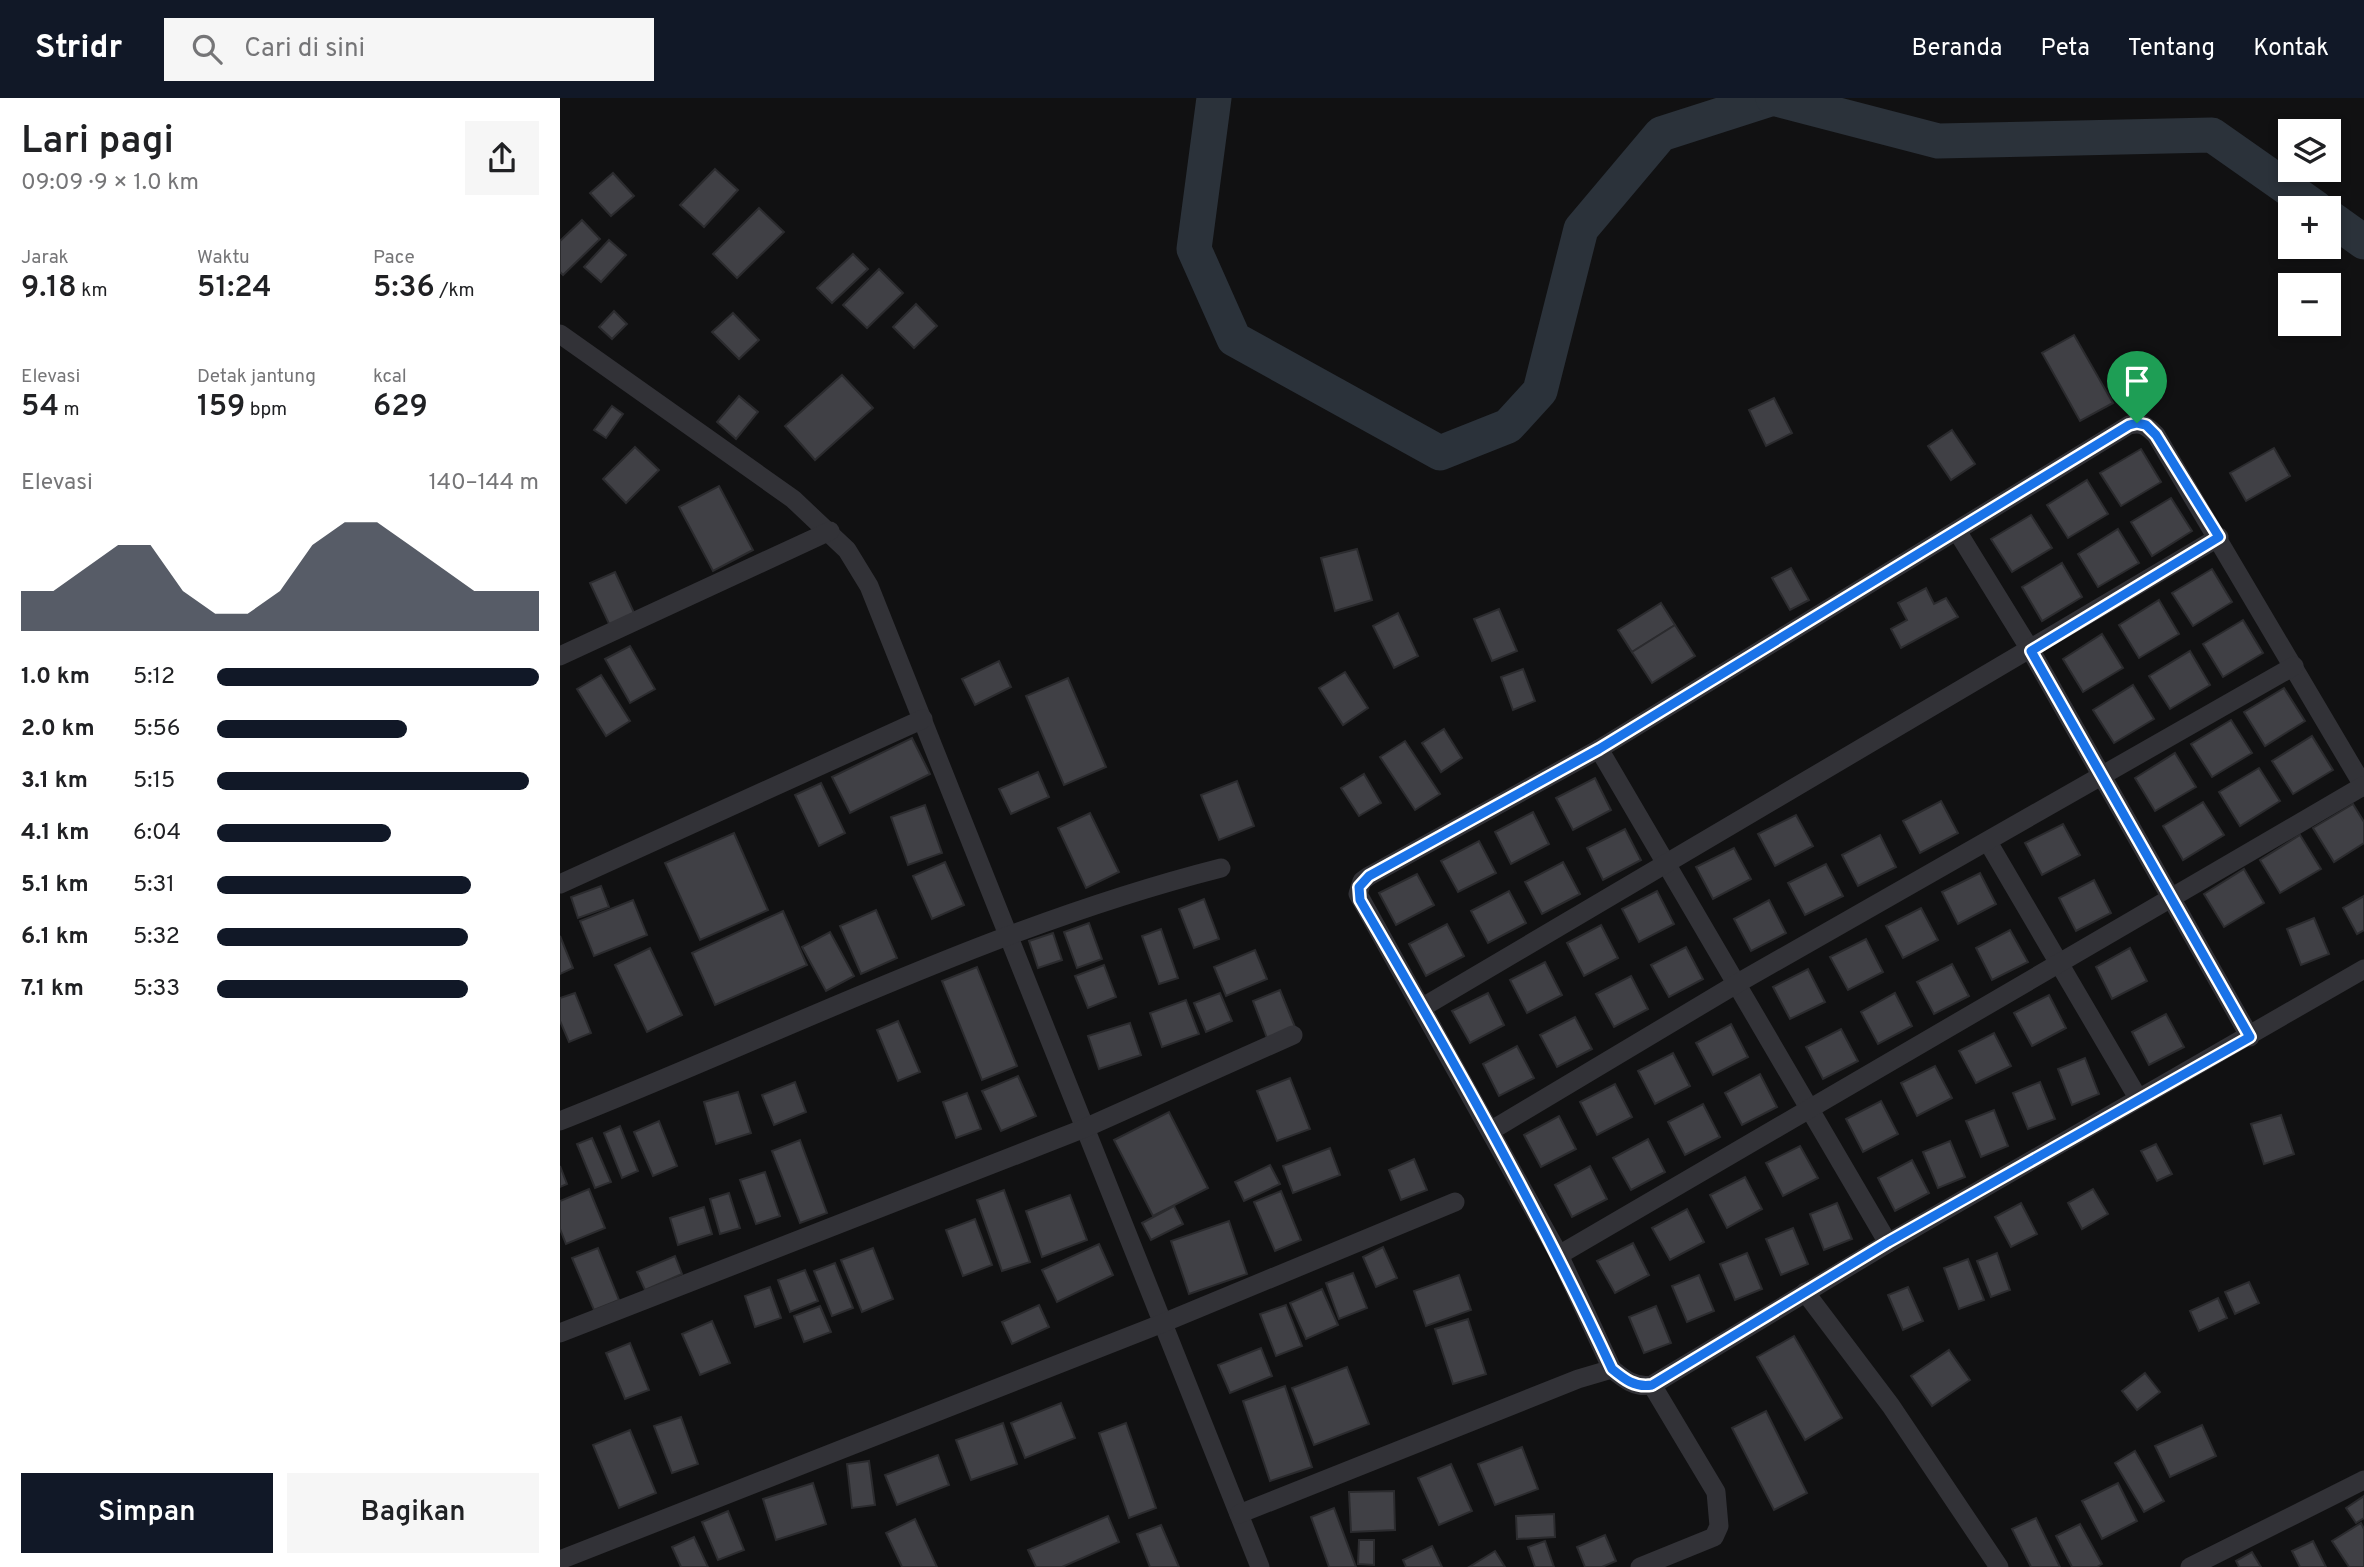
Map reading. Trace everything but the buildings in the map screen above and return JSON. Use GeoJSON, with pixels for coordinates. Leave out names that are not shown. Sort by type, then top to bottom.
{"type":"FeatureCollection","features":[{"type":"Feature","properties":{"kind":"street"},"geometry":{"type":"LineString","coordinates":[[560,334],[793,499],[830,531],[847,550],[869,586],[1260,1567]]}},
{"type":"Feature","properties":{"kind":"street"},"geometry":{"type":"LineString","coordinates":[[1559,1255],[2364,786],[2219,537],[2156,435],[2146,425],[2129,425],[1599,749],[1362,881],[1358,894],[1360,900],[1492,1130],[1559,1255],[1612,1369],[1634,1384],[1652,1385],[1888,1242],[2138,1098],[2250,1037],[2364,969]]}},
{"type":"Feature","properties":{"kind":"street"},"geometry":{"type":"LineString","coordinates":[[560,656],[830,531]]}},
{"type":"Feature","properties":{"kind":"street"},"geometry":{"type":"LineString","coordinates":[[1957,531],[2031,651],[2173,897],[2250,1037]]}},
{"type":"Feature","properties":{"kind":"street"},"geometry":{"type":"LineString","coordinates":[[1423,1007],[2031,651],[2219,537]]}},
{"type":"Feature","properties":{"kind":"street"},"geometry":{"type":"LineString","coordinates":[[1492,1130],[1738,983],[2294,666]]}},
{"type":"Feature","properties":{"kind":"street"},"geometry":{"type":"LineString","coordinates":[[560,884],[923,719]]}},
{"type":"Feature","properties":{"kind":"street"},"geometry":{"type":"LineString","coordinates":[[1599,749],[1888,1242]]}},
{"type":"Feature","properties":{"kind":"street"},"geometry":{"type":"LineString","coordinates":[[1988,842],[2138,1098]]}},
{"type":"Feature","properties":{"kind":"street"},"geometry":{"type":"LineString","coordinates":[[560,1121],[1007,936],[1132,893],[1221,868]]}},
{"type":"Feature","properties":{"kind":"street"},"geometry":{"type":"LineString","coordinates":[[560,1333],[1085,1128],[1293,1035]]}},
{"type":"Feature","properties":{"kind":"street"},"geometry":{"type":"LineString","coordinates":[[560,1560],[1164,1323],[1455,1202]]}},
{"type":"Feature","properties":{"kind":"street"},"geometry":{"type":"LineString","coordinates":[[1805,1292],[1891,1406],[1999,1567]]}},
{"type":"Feature","properties":{"kind":"street"},"geometry":{"type":"LineString","coordinates":[[1239,1514],[1577,1379],[1612,1369]]}},
{"type":"Feature","properties":{"kind":"street"},"geometry":{"type":"LineString","coordinates":[[1640,1567],[1714,1538],[1719,1526],[1716,1492],[1652,1385]]}},
{"type":"Feature","properties":{"kind":"street"},"geometry":{"type":"LineString","coordinates":[[2190,1567],[2364,1480]]}},
{"type":"Feature","properties":{"kind":"waterway"},"geometry":{"type":"LineString","coordinates":[[1214,98],[1194,249],[1234,339],[1440,453],[1508,426],[1540,391],[1581,229],[1661,134],[1773,98]]}},
{"type":"Feature","properties":{"kind":"waterway"},"geometry":{"type":"LineString","coordinates":[[1773,98],[1938,141],[2212,135],[2299,196]]}},
{"type":"Feature","properties":{"kind":"waterway"},"geometry":{"type":"LineString","coordinates":[[2341,226],[2364,242]]}},
{"type":"Feature","properties":{"kind":"route"},"geometry":{"type":"LineString","coordinates":[[2137,423],[2146,425],[2156,435],[2219,537],[2031,651],[2173,897],[2250,1037],[2138,1098],[1888,1242],[1652,1385],[1634,1384],[1623,1379],[1612,1369],[1559,1255],[1492,1130],[1360,900],[1358,894],[1362,881],[1599,749],[2129,425],[2137,423]]}}]}
